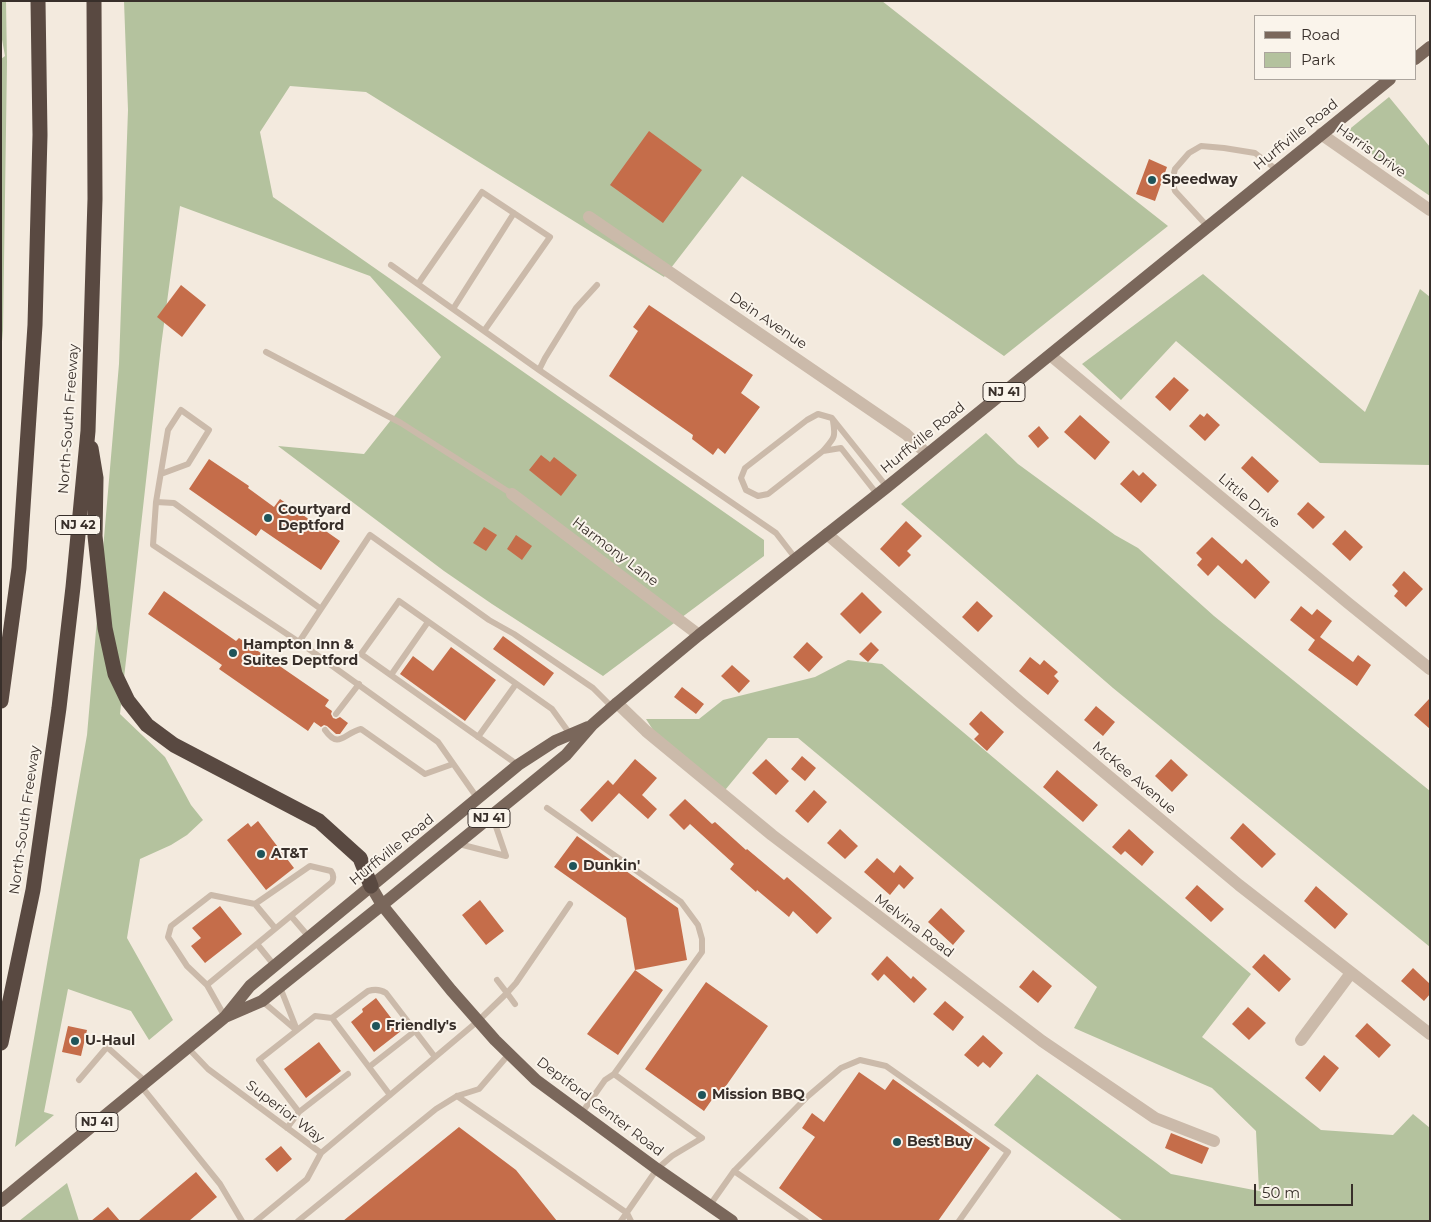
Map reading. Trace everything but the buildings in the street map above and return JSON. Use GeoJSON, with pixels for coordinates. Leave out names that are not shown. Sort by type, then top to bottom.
{"type":"FeatureCollection","features":[{"type":"Feature","properties":{"kind":"highway"},"geometry":{"type":"LineString","coordinates":[[1,701],[19,568],[35,325],[40,136],[38,1]]}},
{"type":"Feature","properties":{"kind":"highway","name":"North-South Freeway"},"geometry":{"type":"LineString","coordinates":[[1,1043],[33,890],[59,708],[88,431],[95,200],[94,1]]}},
{"type":"Feature","properties":{"kind":"highway"},"geometry":{"type":"LineString","coordinates":[[88,431],[96,478],[95,536],[105,628],[115,674],[128,700],[146,725],[174,745],[319,821],[360,858],[371,886]]}},
{"type":"Feature","properties":{"kind":"main road"},"geometry":{"type":"LineString","coordinates":[[1416,58],[1430,47]]}},
{"type":"Feature","properties":{"kind":"main road","name":"Hurffville Road"},"geometry":{"type":"LineString","coordinates":[[225,1017],[262,1002],[566,755],[592,725],[614,705],[699,635],[927,454],[1389,80]]}},
{"type":"Feature","properties":{"kind":"main road","name":"Hurffville Road"},"geometry":{"type":"LineString","coordinates":[[4,1199],[225,1017],[250,986],[518,765],[555,741],[592,725]]}},
{"type":"Feature","properties":{"kind":"main road","name":"Deptford Center Road"},"geometry":{"type":"LineString","coordinates":[[371,886],[382,905],[478,1021],[536,1080],[580,1114],[732,1221]]}},
{"type":"Feature","properties":{"kind":"street","name":"Harris Drive"},"geometry":{"type":"LineString","coordinates":[[1321,134],[1430,210]]}},
{"type":"Feature","properties":{"kind":"street","name":"Dein Avenue"},"geometry":{"type":"LineString","coordinates":[[589,217],[906,434],[927,454]]}},
{"type":"Feature","properties":{"kind":"street","name":"Little Drive"},"geometry":{"type":"LineString","coordinates":[[1050,355],[1430,669]]}},
{"type":"Feature","properties":{"kind":"street","name":"Harmony Lane"},"geometry":{"type":"LineString","coordinates":[[512,494],[699,635]]}},
{"type":"Feature","properties":{"kind":"street","name":"McKee Avenue"},"geometry":{"type":"LineString","coordinates":[[827,534],[1239,886],[1430,1034]]}},
{"type":"Feature","properties":{"kind":"street","name":"Melvina Road"},"geometry":{"type":"LineString","coordinates":[[614,705],[772,835],[1042,1041],[1155,1118],[1214,1141]]}},
{"type":"Feature","properties":{"kind":"street"},"geometry":{"type":"LineString","coordinates":[[1301,1040],[1350,973]]}},
{"type":"Feature","properties":{"kind":"lane"},"geometry":{"type":"LineString","coordinates":[[1208,227],[1175,191],[1172,181],[1175,169],[1189,154],[1201,146],[1255,153],[1277,170]]}},
{"type":"Feature","properties":{"kind":"lane"},"geometry":{"type":"LineString","coordinates":[[418,284],[482,192],[550,237],[484,331]]}},
{"type":"Feature","properties":{"kind":"lane"},"geometry":{"type":"LineString","coordinates":[[452,309],[514,213]]}},
{"type":"Feature","properties":{"kind":"lane"},"geometry":{"type":"LineString","coordinates":[[391,265],[539,370],[776,533],[796,559]]}},
{"type":"Feature","properties":{"kind":"lane"},"geometry":{"type":"LineString","coordinates":[[539,370],[576,308],[597,285]]}},
{"type":"Feature","properties":{"kind":"lane"},"geometry":{"type":"LineString","coordinates":[[266,352],[400,423],[512,494]]}},
{"type":"Feature","properties":{"kind":"lane"},"geometry":{"type":"LineString","coordinates":[[161,474],[188,464],[209,430],[181,410],[168,430],[156,502],[153,545],[299,642],[438,742],[478,799]]}},
{"type":"Feature","properties":{"kind":"lane"},"geometry":{"type":"LineString","coordinates":[[832,418],[835,433],[823,451],[768,494],[758,496],[746,490],[741,478],[745,468],[807,420],[818,414],[832,418],[882,490]]}},
{"type":"Feature","properties":{"kind":"lane"},"geometry":{"type":"LineString","coordinates":[[823,451],[841,448],[882,490]]}},
{"type":"Feature","properties":{"kind":"lane"},"geometry":{"type":"LineString","coordinates":[[156,502],[174,503],[321,609]]}},
{"type":"Feature","properties":{"kind":"lane"},"geometry":{"type":"LineString","coordinates":[[299,642],[370,535],[489,620],[514,634],[593,688],[614,705]]}},
{"type":"Feature","properties":{"kind":"lane"},"geometry":{"type":"LineString","coordinates":[[518,765],[361,654],[398,602],[552,709],[570,734]]}},
{"type":"Feature","properties":{"kind":"lane"},"geometry":{"type":"LineString","coordinates":[[391,675],[428,622]]}},
{"type":"Feature","properties":{"kind":"lane"},"geometry":{"type":"LineString","coordinates":[[336,714],[359,684]]}},
{"type":"Feature","properties":{"kind":"lane"},"geometry":{"type":"LineString","coordinates":[[478,737],[516,684]]}},
{"type":"Feature","properties":{"kind":"lane"},"geometry":{"type":"LineString","coordinates":[[325,730],[331,738],[341,740],[354,730],[361,729],[425,774],[453,764]]}},
{"type":"Feature","properties":{"kind":"lane"},"geometry":{"type":"LineString","coordinates":[[547,808],[681,902],[698,925],[702,939],[702,952],[614,1074],[605,1080],[580,1114]]}},
{"type":"Feature","properties":{"kind":"lane"},"geometry":{"type":"LineString","coordinates":[[458,843],[506,856],[492,816]]}},
{"type":"Feature","properties":{"kind":"lane"},"geometry":{"type":"LineString","coordinates":[[208,985],[332,882],[334,878],[331,871],[310,866],[255,904]]}},
{"type":"Feature","properties":{"kind":"lane"},"geometry":{"type":"LineString","coordinates":[[225,1017],[208,985],[187,966],[168,937],[171,926],[211,896],[255,904],[275,928]]}},
{"type":"Feature","properties":{"kind":"lane"},"geometry":{"type":"LineString","coordinates":[[321,1153],[478,1021],[507,993],[521,976],[570,904]]}},
{"type":"Feature","properties":{"kind":"lane"},"geometry":{"type":"LineString","coordinates":[[291,916],[309,937]]}},
{"type":"Feature","properties":{"kind":"lane"},"geometry":{"type":"LineString","coordinates":[[257,944],[274,966]]}},
{"type":"Feature","properties":{"kind":"lane"},"geometry":{"type":"LineString","coordinates":[[497,980],[515,1004]]}},
{"type":"Feature","properties":{"kind":"lane"},"geometry":{"type":"LineString","coordinates":[[280,987],[296,1030]]}},
{"type":"Feature","properties":{"kind":"lane"},"geometry":{"type":"LineString","coordinates":[[299,1112],[259,1060],[315,1016],[332,1018],[368,990],[377,989],[386,993],[435,1057]]}},
{"type":"Feature","properties":{"kind":"lane"},"geometry":{"type":"LineString","coordinates":[[262,1002],[296,1030]]}},
{"type":"Feature","properties":{"kind":"lane"},"geometry":{"type":"LineString","coordinates":[[332,1018],[390,1095]]}},
{"type":"Feature","properties":{"kind":"lane"},"geometry":{"type":"LineString","coordinates":[[369,1067],[415,1031]]}},
{"type":"Feature","properties":{"kind":"lane"},"geometry":{"type":"LineString","coordinates":[[79,1080],[108,1047],[143,1084],[220,1184],[242,1221]]}},
{"type":"Feature","properties":{"kind":"lane","name":"Superior Way"},"geometry":{"type":"LineString","coordinates":[[188,1048],[208,1070],[321,1153],[307,1179],[256,1221]]}},
{"type":"Feature","properties":{"kind":"lane"},"geometry":{"type":"LineString","coordinates":[[298,1221],[436,1109],[457,1096],[479,1089],[509,1054]]}},
{"type":"Feature","properties":{"kind":"lane"},"geometry":{"type":"LineString","coordinates":[[710,1205],[734,1171],[808,1097],[841,1068],[860,1060],[886,1066],[1008,1152],[959,1221]]}},
{"type":"Feature","properties":{"kind":"lane"},"geometry":{"type":"LineString","coordinates":[[287,1128],[299,1112],[348,1074]]}},
{"type":"Feature","properties":{"kind":"lane"},"geometry":{"type":"LineString","coordinates":[[614,1074],[702,1138],[672,1156],[657,1169],[621,1221]]}},
{"type":"Feature","properties":{"kind":"lane"},"geometry":{"type":"LineString","coordinates":[[457,1096],[627,1214],[631,1221]]}},
{"type":"Feature","properties":{"kind":"lane"},"geometry":{"type":"LineString","coordinates":[[734,1171],[806,1221]]}},
{"type":"Feature","properties":{"kind":"green space"},"geometry":{"type":"Polygon","coordinates":[[[1,1],[6,1],[7,62],[3,330],[1,353],[1,59],[5,56],[1,34],[1,1]]]}},
{"type":"Feature","properties":{"kind":"green space"},"geometry":{"type":"Polygon","coordinates":[[[124,1],[882,1],[1168,226],[1004,356],[742,176],[664,277],[366,92],[290,86],[260,132],[273,197],[764,540],[764,556],[603,676],[444,571],[278,446],[364,454],[441,357],[370,276],[180,206],[161,346],[120,714],[165,757],[191,805],[203,820],[187,835],[171,845],[140,859],[127,938],[173,1020],[149,1040],[131,1011],[68,989],[44,1112],[54,1115],[15,1147],[87,735],[119,364],[128,110],[124,1]]]}},
{"type":"Feature","properties":{"kind":"green space"},"geometry":{"type":"Polygon","coordinates":[[[1389,97],[1430,147],[1430,196],[1385,165],[1346,132],[1389,97]]]}},
{"type":"Feature","properties":{"kind":"green space"},"geometry":{"type":"Polygon","coordinates":[[[1203,274],[1365,412],[1420,289],[1430,297],[1430,465],[1320,463],[1176,341],[1121,400],[1082,364],[1203,274]]]}},
{"type":"Feature","properties":{"kind":"green space"},"geometry":{"type":"Polygon","coordinates":[[[986,433],[1018,464],[1115,535],[1138,548],[1214,616],[1430,791],[1430,947],[1113,688],[901,504],[986,433]]]}},
{"type":"Feature","properties":{"kind":"green space"},"geometry":{"type":"Polygon","coordinates":[[[848,660],[882,664],[1251,974],[1202,1037],[1321,1130],[1393,1135],[1413,1114],[1430,1128],[1430,1221],[1123,1221],[994,1125],[1037,1074],[1171,1174],[1259,1191],[1256,1131],[1212,1088],[1074,1028],[1097,987],[798,738],[768,738],[721,795],[664,747],[646,719],[699,719],[723,700],[815,677],[848,660]]]}},
{"type":"Feature","properties":{"kind":"green space"},"geometry":{"type":"Polygon","coordinates":[[[67,1183],[79,1221],[19,1221],[67,1183]]]}},
{"type":"Feature","properties":{"kind":"place","name":"Speedway"},"geometry":{"type":"Point","coordinates":[1152,180]}},
{"type":"Feature","properties":{"kind":"place","name":"Courtyard Deptford"},"geometry":{"type":"Point","coordinates":[268,518]}},
{"type":"Feature","properties":{"kind":"place","name":"Hampton Inn & Suites Deptford"},"geometry":{"type":"Point","coordinates":[233,653]}},
{"type":"Feature","properties":{"kind":"place","name":"AT&T"},"geometry":{"type":"Point","coordinates":[261,854]}},
{"type":"Feature","properties":{"kind":"place","name":"Dunkin'"},"geometry":{"type":"Point","coordinates":[573,866]}},
{"type":"Feature","properties":{"kind":"place","name":"Friendly's"},"geometry":{"type":"Point","coordinates":[376,1026]}},
{"type":"Feature","properties":{"kind":"place","name":"U-Haul"},"geometry":{"type":"Point","coordinates":[75,1041]}},
{"type":"Feature","properties":{"kind":"place","name":"Mission BBQ"},"geometry":{"type":"Point","coordinates":[702,1095]}},
{"type":"Feature","properties":{"kind":"place","name":"Best Buy"},"geometry":{"type":"Point","coordinates":[897,1142]}}]}
